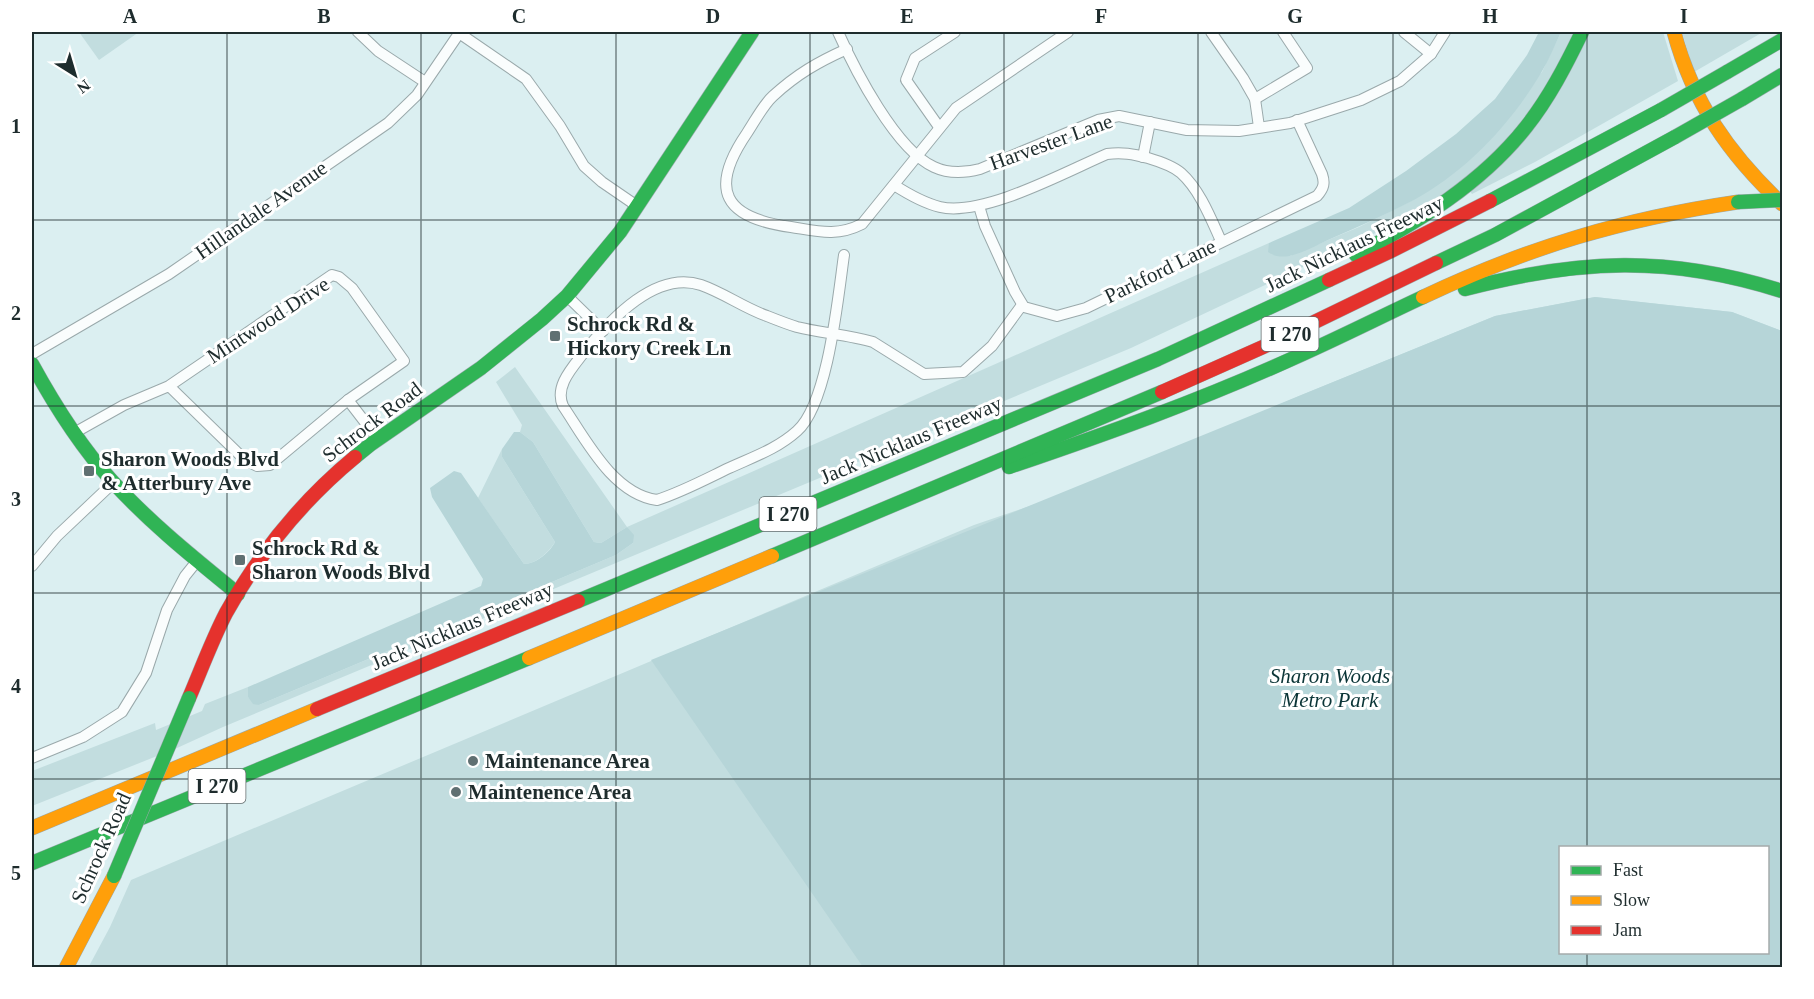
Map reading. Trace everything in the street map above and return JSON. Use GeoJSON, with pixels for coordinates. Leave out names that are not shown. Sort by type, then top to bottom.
{"type":"FeatureCollection","features":[{"type":"Feature","properties":{"kind":"main road","name":"Schrock Road"},"geometry":{"type":"LineString","coordinates":[[66,968],[114,876],[210,647],[238,594],[274,539],[341,469],[378,439],[480,369],[567,297],[620,232],[752,32]]}},
{"type":"Feature","properties":{"kind":"main road"},"geometry":{"type":"LineString","coordinates":[[1191,344],[1385,240],[1430,213],[1474,180],[1526,128],[1547,97],[1582,32]]}},
{"type":"Feature","properties":{"kind":"main road"},"geometry":{"type":"LineString","coordinates":[[1674,32],[1688,76],[1706,113],[1734,155],[1782,202]]}},
{"type":"Feature","properties":{"kind":"main road","name":"Jack Nicklaus Freeway"},"geometry":{"type":"LineString","coordinates":[[32,828],[1001,426],[1191,344],[1389,252],[1547,172],[1782,40]]}},
{"type":"Feature","properties":{"kind":"main road","name":"I 270"},"geometry":{"type":"LineString","coordinates":[[32,863],[533,656],[1173,387],[1284,337],[1495,235],[1675,137],[1782,75]]}},
{"type":"Feature","properties":{"kind":"main road"},"geometry":{"type":"LineString","coordinates":[[892,504],[999,471],[1224,389],[1522,254],[1602,227],[1640,218],[1738,202],[1782,202]]}},
{"type":"Feature","properties":{"kind":"main road"},"geometry":{"type":"LineString","coordinates":[[1381,318],[1453,292],[1503,278],[1545,269],[1592,265],[1630,264],[1702,270],[1782,291]]}},
{"type":"Feature","properties":{"kind":"main road"},"geometry":{"type":"LineString","coordinates":[[32,364],[46,391],[74,433],[113,483],[197,561],[238,594]]}},
{"type":"Feature","properties":{"kind":"street"},"geometry":{"type":"LineString","coordinates":[[358,32],[378,51],[425,82]]}},
{"type":"Feature","properties":{"kind":"street"},"geometry":{"type":"LineString","coordinates":[[460,32],[526,80],[560,126],[584,166],[602,182],[637,206]]}},
{"type":"Feature","properties":{"kind":"street","name":"Hillandale Avenue"},"geometry":{"type":"LineString","coordinates":[[32,354],[169,274],[388,123],[417,94],[460,32]]}},
{"type":"Feature","properties":{"kind":"street"},"geometry":{"type":"LineString","coordinates":[[838,32],[865,86],[903,143],[916,156]]}},
{"type":"Feature","properties":{"kind":"street"},"geometry":{"type":"LineString","coordinates":[[939,127],[906,80],[915,58],[955,32]]}},
{"type":"Feature","properties":{"kind":"street"},"geometry":{"type":"LineString","coordinates":[[846,49],[811,66],[771,97],[736,149],[727,168],[726,189],[735,207],[752,219],[768,224],[830,233],[849,230],[862,224],[956,108],[1068,32]]}},
{"type":"Feature","properties":{"kind":"street"},"geometry":{"type":"LineString","coordinates":[[1211,32],[1255,99],[1259,128]]}},
{"type":"Feature","properties":{"kind":"street"},"geometry":{"type":"LineString","coordinates":[[1255,99],[1307,68],[1283,32]]}},
{"type":"Feature","properties":{"kind":"street"},"geometry":{"type":"LineString","coordinates":[[1404,32],[1431,54]]}},
{"type":"Feature","properties":{"kind":"street","name":"Harvester Lane"},"geometry":{"type":"LineString","coordinates":[[916,156],[936,168],[959,172],[969,171],[1098,120],[1119,116],[1187,129],[1239,131],[1297,120],[1362,100],[1400,81],[1431,54],[1445,32]]}},
{"type":"Feature","properties":{"kind":"street","name":"Parkford Lane"},"geometry":{"type":"LineString","coordinates":[[1022,305],[1028,310],[1057,316],[1086,308],[1317,196],[1323,190],[1322,174],[1297,120]]}},
{"type":"Feature","properties":{"kind":"street"},"geometry":{"type":"LineString","coordinates":[[1143,157],[1150,122]]}},
{"type":"Feature","properties":{"kind":"street"},"geometry":{"type":"LineString","coordinates":[[894,185],[911,195],[941,207],[967,208],[994,203],[1107,154],[1119,152],[1159,162],[1180,172],[1196,192],[1221,241]]}},
{"type":"Feature","properties":{"kind":"street"},"geometry":{"type":"LineString","coordinates":[[844,255],[833,334],[817,402],[800,430],[773,449],[657,500],[648,499],[609,474],[560,399],[560,390],[567,375],[587,349],[625,308],[659,287],[679,282],[699,285],[757,312],[797,327],[833,334],[873,342],[924,374],[963,372],[992,346],[1022,305],[985,226],[979,206]]}},
{"type":"Feature","properties":{"kind":"street","name":"Mintwood Drive"},"geometry":{"type":"LineString","coordinates":[[169,386],[332,275],[339,277],[352,288],[404,362],[348,400]]}},
{"type":"Feature","properties":{"kind":"street"},"geometry":{"type":"LineString","coordinates":[[567,297],[603,331]]}},
{"type":"Feature","properties":{"kind":"street"},"geometry":{"type":"LineString","coordinates":[[74,433],[124,405],[169,386],[246,460],[257,466],[270,465],[348,400],[378,439]]}},
{"type":"Feature","properties":{"kind":"street"},"geometry":{"type":"LineString","coordinates":[[32,566],[57,536],[113,483]]}},
{"type":"Feature","properties":{"kind":"street"},"geometry":{"type":"LineString","coordinates":[[32,758],[83,737],[122,712],[146,673],[167,610],[185,576],[197,561]]}},
{"type":"Feature","properties":{"kind":"green space"},"geometry":{"type":"Polygon","coordinates":[[[79,32],[139,32],[99,60],[79,32]]]}},
{"type":"Feature","properties":{"kind":"green space"},"geometry":{"type":"Polygon","coordinates":[[[1539,32],[1561,32],[1541,73],[1501,129],[1451,176],[1412,201],[1298,254],[1282,257],[1268,252],[1269,243],[1349,208],[1406,171],[1456,134],[1495,99],[1527,55],[1539,32]]]}},
{"type":"Feature","properties":{"kind":"green space"},"geometry":{"type":"Polygon","coordinates":[[[1561,32],[1578,32],[1544,94],[1485,164],[1430,204],[1384,229],[1131,348],[177,748],[32,806],[32,771],[155,723],[156,730],[202,711],[205,704],[248,687],[248,697],[259,705],[616,555],[633,543],[627,527],[1269,243],[1269,252],[1290,256],[1359,227],[1413,200],[1542,72],[1561,32]]]}},
{"type":"Feature","properties":{"kind":"green space"},"geometry":{"type":"Polygon","coordinates":[[[1590,32],[1663,32],[1678,81],[1535,162],[1472,194],[1470,191],[1590,32]]]}},
{"type":"Feature","properties":{"kind":"green space"},"geometry":{"type":"Polygon","coordinates":[[[1682,32],[1763,32],[1694,72],[1682,32]]]}},
{"type":"Feature","properties":{"kind":"green space","name":"Sharon Woods Metro Park"},"geometry":{"type":"Polygon","coordinates":[[[1595,297],[1732,312],[1782,331],[1782,967],[88,968],[131,880],[974,525],[1121,475],[1299,396],[1495,316],[1595,297]]]}},
{"type":"Feature","properties":{"kind":"green space","name":"Sharon Woods Metro Park"},"geometry":{"type":"Polygon","coordinates":[[[1595,297],[1732,312],[1782,331],[1782,967],[863,967],[651,660],[1495,316],[1595,297]]]}},
{"type":"Feature","properties":{"kind":"green space"},"geometry":{"type":"Polygon","coordinates":[[[515,367],[627,527],[601,543],[594,542],[533,442],[520,432],[522,425],[496,382],[515,367]]]}},
{"type":"Feature","properties":{"kind":"green space"},"geometry":{"type":"Polygon","coordinates":[[[514,432],[520,432],[533,442],[594,542],[601,543],[627,527],[634,535],[633,543],[616,555],[259,705],[253,704],[248,697],[248,687],[481,586],[483,579],[432,497],[430,488],[454,471],[461,473],[524,564],[538,560],[550,550],[555,542],[502,457],[502,449],[514,432]]]}},
{"type":"Feature","properties":{"kind":"green space"},"geometry":{"type":"Polygon","coordinates":[[[502,449],[502,457],[555,542],[542,557],[533,562],[524,564],[478,498],[502,449]]]}},
{"type":"Feature","properties":{"kind":"traffic: fast"},"geometry":{"type":"LineString","coordinates":[[355,457],[481,368],[567,296],[620,232],[752,32]]}},
{"type":"Feature","properties":{"kind":"traffic: fast"},"geometry":{"type":"LineString","coordinates":[[1356,255],[1426,215],[1469,184],[1489,166],[1526,127],[1542,105],[1582,32]]}},
{"type":"Feature","properties":{"kind":"traffic: fast"},"geometry":{"type":"LineString","coordinates":[[1727,72],[1782,40]]}},
{"type":"Feature","properties":{"kind":"traffic: fast"},"geometry":{"type":"LineString","coordinates":[[1661,110],[1727,72]]}},
{"type":"Feature","properties":{"kind":"traffic: fast"},"geometry":{"type":"LineString","coordinates":[[1742,99],[1782,75]]}},
{"type":"Feature","properties":{"kind":"traffic: fast"},"geometry":{"type":"LineString","coordinates":[[1675,137],[1742,99]]}},
{"type":"Feature","properties":{"kind":"traffic: fast"},"geometry":{"type":"LineString","coordinates":[[1490,201],[1661,110]]}},
{"type":"Feature","properties":{"kind":"traffic: fast"},"geometry":{"type":"LineString","coordinates":[[1436,263],[1495,235],[1675,137]]}},
{"type":"Feature","properties":{"kind":"traffic: fast"},"geometry":{"type":"LineString","coordinates":[[1738,202],[1782,200]]}},
{"type":"Feature","properties":{"kind":"traffic: fast"},"geometry":{"type":"LineString","coordinates":[[1465,289],[1547,272],[1624,265],[1701,271],[1782,291]]}},
{"type":"Feature","properties":{"kind":"traffic: fast"},"geometry":{"type":"LineString","coordinates":[[578,601],[1158,359],[1329,280]]}},
{"type":"Feature","properties":{"kind":"traffic: fast"},"geometry":{"type":"LineString","coordinates":[[1009,467],[1184,404],[1304,353],[1423,297]]}},
{"type":"Feature","properties":{"kind":"traffic: fast"},"geometry":{"type":"LineString","coordinates":[[32,364],[69,425],[112,481],[157,526],[238,594]]}},
{"type":"Feature","properties":{"kind":"traffic: fast"},"geometry":{"type":"LineString","coordinates":[[772,556],[1162,392]]}},
{"type":"Feature","properties":{"kind":"traffic: fast"},"geometry":{"type":"LineString","coordinates":[[32,863],[529,658]]}},
{"type":"Feature","properties":{"kind":"traffic: fast"},"geometry":{"type":"LineString","coordinates":[[114,876],[189,698]]}},
{"type":"Feature","properties":{"kind":"traffic: slow"},"geometry":{"type":"LineString","coordinates":[[1674,32],[1691,82],[1715,126],[1745,166],[1782,204]]}},
{"type":"Feature","properties":{"kind":"traffic: slow"},"geometry":{"type":"LineString","coordinates":[[1423,297],[1501,263],[1577,237],[1655,217],[1738,202]]}},
{"type":"Feature","properties":{"kind":"traffic: slow"},"geometry":{"type":"LineString","coordinates":[[529,658],[772,556]]}},
{"type":"Feature","properties":{"kind":"traffic: slow"},"geometry":{"type":"LineString","coordinates":[[32,828],[317,709]]}},
{"type":"Feature","properties":{"kind":"traffic: slow"},"geometry":{"type":"LineString","coordinates":[[66,968],[114,876]]}},
{"type":"Feature","properties":{"kind":"traffic: jam"},"geometry":{"type":"LineString","coordinates":[[1329,280],[1490,201]]}},
{"type":"Feature","properties":{"kind":"traffic: jam"},"geometry":{"type":"LineString","coordinates":[[1162,392],[1263,347],[1436,263]]}},
{"type":"Feature","properties":{"kind":"traffic: jam"},"geometry":{"type":"LineString","coordinates":[[189,698],[221,623],[253,570],[300,510],[355,457]]}},
{"type":"Feature","properties":{"kind":"traffic: jam"},"geometry":{"type":"LineString","coordinates":[[317,709],[578,601]]}},
{"type":"Feature","properties":{"kind":"place","name":"Schrock Rd & Hickory Creek Ln"},"geometry":{"type":"Point","coordinates":[555,336]}},
{"type":"Feature","properties":{"kind":"place","name":"Sharon Woods Blvd & Atterbury Ave"},"geometry":{"type":"Point","coordinates":[89,471]}},
{"type":"Feature","properties":{"kind":"place","name":"Schrock Rd & Sharon Woods Blvd"},"geometry":{"type":"Point","coordinates":[240,560]}},
{"type":"Feature","properties":{"kind":"place","name":"Maintenance Area"},"geometry":{"type":"Point","coordinates":[473,761]}},
{"type":"Feature","properties":{"kind":"place","name":"Maintenence Area"},"geometry":{"type":"Point","coordinates":[456,792]}}]}
